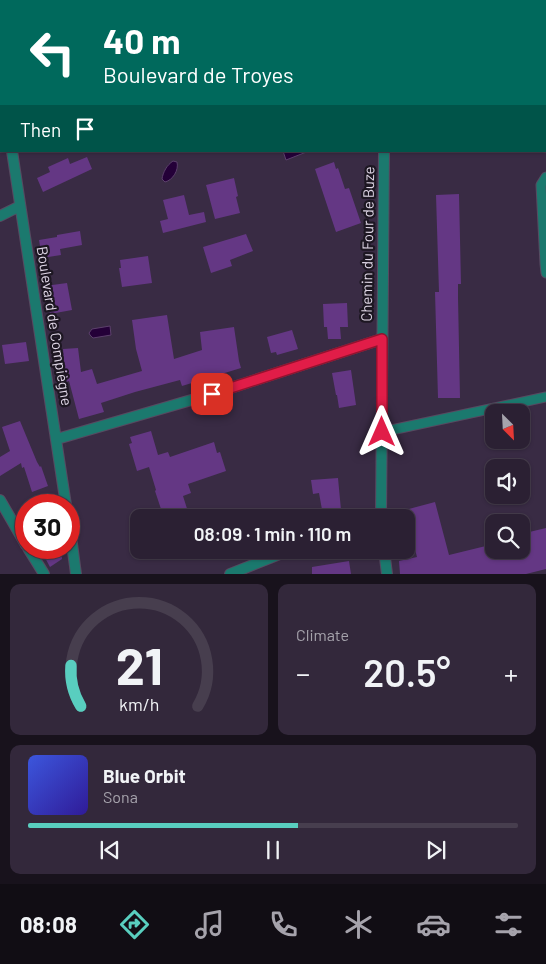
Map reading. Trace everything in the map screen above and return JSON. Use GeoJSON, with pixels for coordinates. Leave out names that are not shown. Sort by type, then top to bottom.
{"type":"FeatureCollection","features":[{"type":"Feature","properties":{"kind":"street","name":"Boulevard de Compiègne"},"geometry":{"type":"LineString","coordinates":[[12,152],[64,494]]}},
{"type":"Feature","properties":{"kind":"street","name":"Chemin du Four de Buze"},"geometry":{"type":"LineString","coordinates":[[378,509],[382,432],[384,152]]}},
{"type":"Feature","properties":{"kind":"street"},"geometry":{"type":"LineString","coordinates":[[0,216],[20,206]]}},
{"type":"Feature","properties":{"kind":"street"},"geometry":{"type":"LineString","coordinates":[[57,439],[212,394],[382,339]]}},
{"type":"Feature","properties":{"kind":"street"},"geometry":{"type":"LineString","coordinates":[[0,500],[15,526]]}},
{"type":"Feature","properties":{"kind":"street"},"geometry":{"type":"LineString","coordinates":[[35,559],[44,574]]}},
{"type":"Feature","properties":{"kind":"street"},"geometry":{"type":"LineString","coordinates":[[74,559],[76,574]]}},
{"type":"Feature","properties":{"kind":"street"},"geometry":{"type":"LineString","coordinates":[[230,574],[268,559]]}},
{"type":"Feature","properties":{"kind":"street"},"geometry":{"type":"LineString","coordinates":[[385,559],[387,574]]}},
{"type":"Feature","properties":{"kind":"lane"},"geometry":{"type":"LineString","coordinates":[[546,177],[541,185],[546,273]]}},
{"type":"Feature","properties":{"kind":"lane"},"geometry":{"type":"LineString","coordinates":[[382,432],[546,398]]}},
{"type":"Feature","properties":{"kind":"shaded area"},"geometry":{"type":"Polygon","coordinates":[[[283,152],[306,152],[286,160],[283,152]]]}},
{"type":"Feature","properties":{"kind":"shaded area"},"geometry":{"type":"Polygon","coordinates":[[[173,161],[177,162],[176,171],[171,179],[165,182],[162,179],[163,174],[173,161]]]}},
{"type":"Feature","properties":{"kind":"shaded area"},"geometry":{"type":"Polygon","coordinates":[[[110,326],[111,335],[93,338],[89,333],[92,329],[110,326]]]}},
{"type":"Feature","properties":{"kind":"building"},"geometry":{"type":"Polygon","coordinates":[[[87,157],[92,169],[43,192],[37,178],[50,172],[48,167],[68,158],[70,164],[87,157]]]}},
{"type":"Feature","properties":{"kind":"building"},"geometry":{"type":"Polygon","coordinates":[[[334,162],[345,189],[349,188],[361,223],[336,232],[315,169],[334,162]]]}},
{"type":"Feature","properties":{"kind":"building"},"geometry":{"type":"Polygon","coordinates":[[[234,178],[240,213],[215,219],[206,185],[234,178]]]}},
{"type":"Feature","properties":{"kind":"building"},"geometry":{"type":"Polygon","coordinates":[[[459,194],[461,284],[458,284],[460,398],[438,398],[435,292],[439,292],[436,195],[459,194]]]}},
{"type":"Feature","properties":{"kind":"building"},"geometry":{"type":"Polygon","coordinates":[[[184,195],[189,215],[204,212],[206,222],[163,233],[160,221],[168,219],[163,200],[184,195]]]}},
{"type":"Feature","properties":{"kind":"building"},"geometry":{"type":"Polygon","coordinates":[[[80,231],[82,245],[60,249],[61,255],[42,258],[39,240],[80,231]]]}},
{"type":"Feature","properties":{"kind":"building"},"geometry":{"type":"Polygon","coordinates":[[[246,234],[253,251],[230,260],[232,266],[211,273],[203,247],[246,234]]]}},
{"type":"Feature","properties":{"kind":"building"},"geometry":{"type":"Polygon","coordinates":[[[148,256],[152,283],[122,287],[119,268],[121,268],[120,260],[148,256]]]}},
{"type":"Feature","properties":{"kind":"building"},"geometry":{"type":"Polygon","coordinates":[[[67,283],[72,310],[50,314],[45,286],[67,283]]]}},
{"type":"Feature","properties":{"kind":"building"},"geometry":{"type":"Polygon","coordinates":[[[347,303],[348,327],[340,327],[341,339],[328,339],[327,327],[324,327],[323,304],[347,303]]]}},
{"type":"Feature","properties":{"kind":"building"},"geometry":{"type":"Polygon","coordinates":[[[167,315],[174,359],[202,350],[200,332],[234,327],[241,368],[182,386],[180,380],[135,392],[101,403],[104,412],[79,419],[69,381],[66,382],[63,349],[78,348],[81,372],[92,369],[97,384],[142,371],[136,349],[132,320],[167,315]]]}},
{"type":"Feature","properties":{"kind":"building"},"geometry":{"type":"Polygon","coordinates":[[[292,330],[298,349],[277,355],[276,352],[271,353],[267,337],[292,330]]]}},
{"type":"Feature","properties":{"kind":"building"},"geometry":{"type":"Polygon","coordinates":[[[26,342],[29,361],[5,364],[2,345],[26,342]]]}},
{"type":"Feature","properties":{"kind":"building"},"geometry":{"type":"Polygon","coordinates":[[[351,370],[356,405],[339,408],[332,373],[351,370]]]}},
{"type":"Feature","properties":{"kind":"building"},"geometry":{"type":"Polygon","coordinates":[[[20,421],[48,486],[32,492],[21,463],[0,476],[0,457],[10,451],[2,427],[20,421]]]}},
{"type":"Feature","properties":{"kind":"building"},"geometry":{"type":"Polygon","coordinates":[[[151,431],[158,455],[168,452],[170,457],[214,442],[217,453],[220,452],[226,471],[188,484],[191,493],[183,496],[187,509],[161,509],[149,467],[137,471],[129,444],[132,443],[130,437],[151,431]]]}},
{"type":"Feature","properties":{"kind":"building"},"geometry":{"type":"Polygon","coordinates":[[[338,478],[341,509],[322,509],[319,493],[313,494],[311,480],[338,478]]]}},
{"type":"Feature","properties":{"kind":"building"},"geometry":{"type":"Polygon","coordinates":[[[435,502],[449,555],[485,546],[485,559],[530,559],[530,532],[546,528],[546,569],[526,574],[400,574],[399,561],[415,559],[417,557],[415,549],[415,509],[409,509],[435,502]]]}},
{"type":"Feature","properties":{"kind":"building"},"geometry":{"type":"Polygon","coordinates":[[[46,559],[62,559],[50,567],[46,559]]]}},
{"type":"Feature","properties":{"kind":"building"},"geometry":{"type":"Polygon","coordinates":[[[349,561],[351,574],[312,574],[312,567],[349,561]]]}},
{"type":"Feature","properties":{"kind":"route"},"geometry":{"type":"LineString","coordinates":[[212,394],[382,339],[382,432]]}}]}
